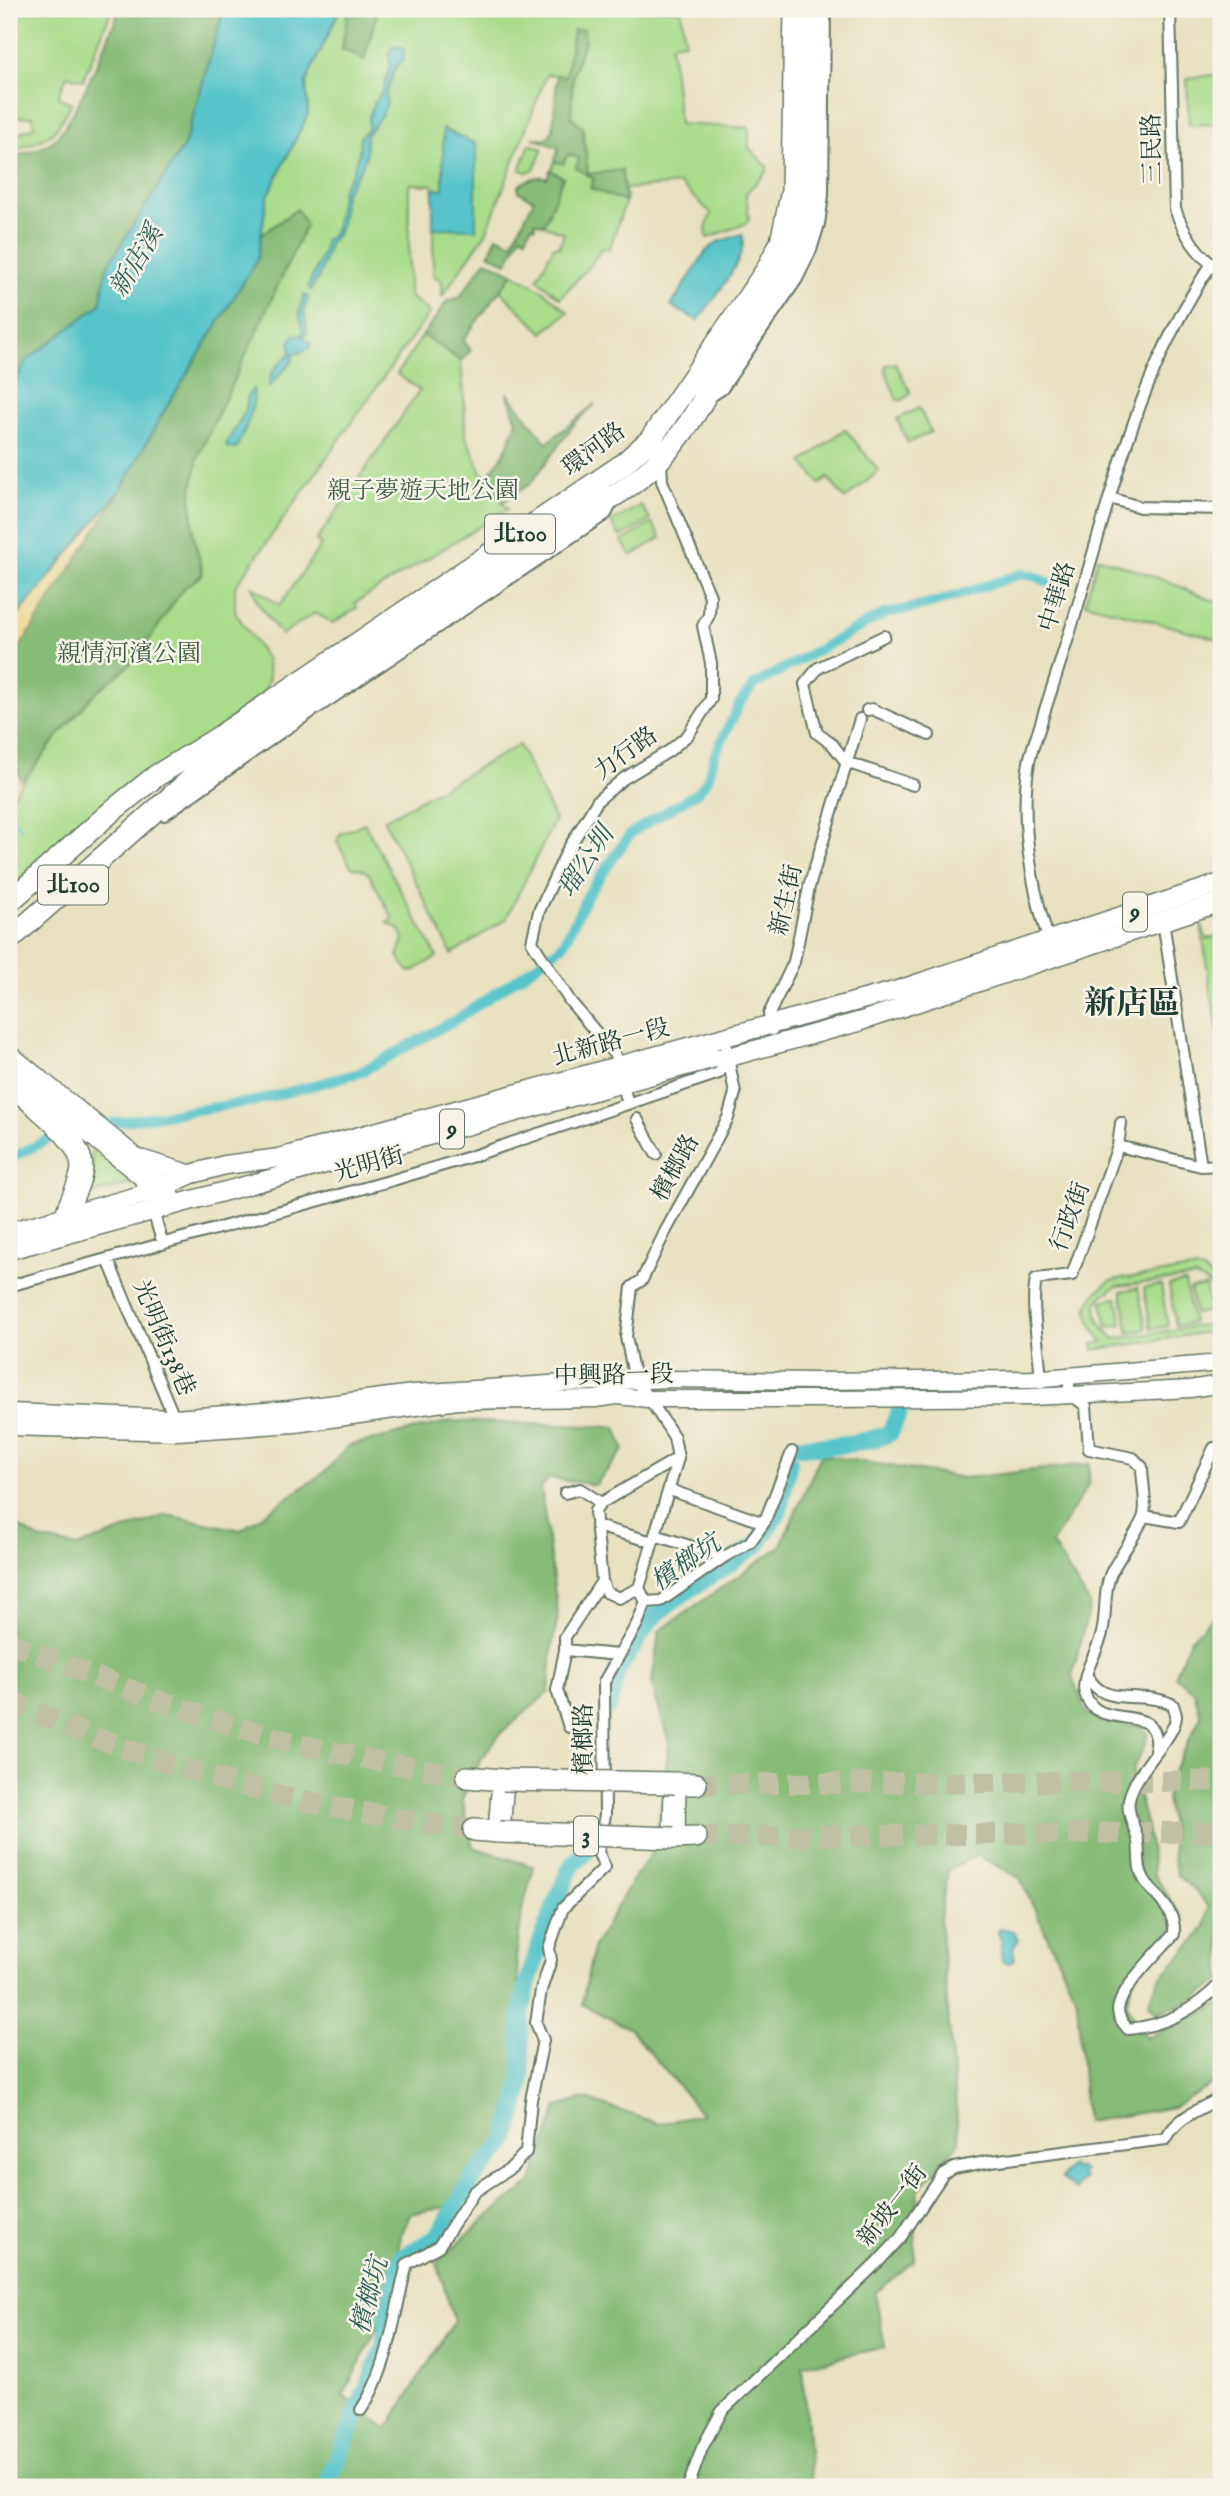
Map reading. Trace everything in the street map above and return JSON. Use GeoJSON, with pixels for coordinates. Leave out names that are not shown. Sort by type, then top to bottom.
{"type":"FeatureCollection","features":[{"type":"Feature","properties":{"kind":"highway","name":"環河路"},"geometry":{"type":"LineString","coordinates":[[10,913],[132,809],[177,764],[622,465],[650,440],[766,271],[781,242],[792,191],[795,9]]}},
{"type":"Feature","properties":{"kind":"highway","name":"環河路"},"geometry":{"type":"LineString","coordinates":[[9,940],[191,779],[616,495],[661,460],[783,278],[803,236],[811,184],[813,9]]}},
{"type":"Feature","properties":{"kind":"highway","name":"北100"},"geometry":{"type":"LineString","coordinates":[[10,913],[135,816],[216,739]]}},
{"type":"Feature","properties":{"kind":"highway"},"geometry":{"type":"LineString","coordinates":[[21,1093],[78,1149],[82,1172],[66,1216]]}},
{"type":"Feature","properties":{"kind":"highway","name":"3"},"geometry":{"type":"LineString","coordinates":[[467,1777],[685,1784],[674,1838]]}},
{"type":"Feature","properties":{"kind":"highway"},"geometry":{"type":"LineString","coordinates":[[499,1832],[503,1780]]}},
{"type":"Feature","properties":{"kind":"highway","name":"3"},"geometry":{"type":"LineString","coordinates":[[474,1830],[696,1838]]}},
{"type":"Feature","properties":{"kind":"main road","name":"北新路一段"},"geometry":{"type":"LineString","coordinates":[[9,1232],[66,1216],[163,1198],[192,1174],[225,1165],[279,1158],[621,1074],[729,1057],[858,1022],[1221,883]]}},
{"type":"Feature","properties":{"kind":"main road","name":"北新路一段"},"geometry":{"type":"LineString","coordinates":[[9,1250],[163,1198],[621,1074],[724,1037],[1163,921],[1221,902]]}},
{"type":"Feature","properties":{"kind":"street","name":"環河路"},"geometry":{"type":"LineString","coordinates":[[703,401],[722,389],[797,279],[811,250],[819,224],[823,195],[825,9]]}},
{"type":"Feature","properties":{"kind":"street","name":"三民路"},"geometry":{"type":"LineString","coordinates":[[1170,9],[1175,209],[1187,237],[1211,265],[1221,271]]}},
{"type":"Feature","properties":{"kind":"street","name":"中華路"},"geometry":{"type":"LineString","coordinates":[[1052,949],[1027,844],[1029,763],[1129,431],[1162,350],[1211,265]]}},
{"type":"Feature","properties":{"kind":"street","name":"力行路"},"geometry":{"type":"LineString","coordinates":[[628,1104],[615,1055],[573,1004],[532,942],[539,911],[567,851],[598,800],[623,779],[669,751],[688,735],[711,699],[711,663],[703,626],[709,615],[710,596],[662,481],[661,460]]}},
{"type":"Feature","properties":{"kind":"street"},"geometry":{"type":"LineString","coordinates":[[1110,498],[1140,507],[1221,509]]}},
{"type":"Feature","properties":{"kind":"street"},"geometry":{"type":"LineString","coordinates":[[884,636],[818,668],[805,684],[817,733],[833,745],[846,762],[913,785]]}},
{"type":"Feature","properties":{"kind":"street","name":"新生街"},"geometry":{"type":"LineString","coordinates":[[770,1025],[769,1014],[794,962],[809,887],[846,762],[864,715],[872,709],[929,735]]}},
{"type":"Feature","properties":{"kind":"street"},"geometry":{"type":"LineString","coordinates":[[1163,921],[1201,1166]]}},
{"type":"Feature","properties":{"kind":"street"},"geometry":{"type":"LineString","coordinates":[[770,1025],[776,1044]]}},
{"type":"Feature","properties":{"kind":"street","name":"檳榔路"},"geometry":{"type":"LineString","coordinates":[[678,1458],[674,1437],[635,1380],[626,1337],[632,1287],[642,1280],[665,1232],[728,1118],[735,1093],[724,1037]]}},
{"type":"Feature","properties":{"kind":"street"},"geometry":{"type":"LineString","coordinates":[[9,1053],[137,1157],[163,1198],[156,1221],[163,1244]]}},
{"type":"Feature","properties":{"kind":"street","name":"光明街"},"geometry":{"type":"LineString","coordinates":[[9,1286],[470,1157],[719,1073],[729,1057]]}},
{"type":"Feature","properties":{"kind":"street"},"geometry":{"type":"LineString","coordinates":[[9,1069],[163,1198]]}},
{"type":"Feature","properties":{"kind":"street"},"geometry":{"type":"LineString","coordinates":[[45,1097],[56,1116],[81,1139],[89,1159],[90,1173],[86,1184],[76,1204],[66,1216]]}},
{"type":"Feature","properties":{"kind":"street"},"geometry":{"type":"LineString","coordinates":[[637,1119],[656,1154]]}},
{"type":"Feature","properties":{"kind":"street","name":"行政街"},"geometry":{"type":"LineString","coordinates":[[1041,1379],[1032,1296],[1036,1279],[1072,1275],[1118,1146],[1121,1123]]}},
{"type":"Feature","properties":{"kind":"street"},"geometry":{"type":"LineString","coordinates":[[1118,1146],[1201,1166],[1221,1165]]}},
{"type":"Feature","properties":{"kind":"street"},"geometry":{"type":"LineString","coordinates":[[137,1157],[192,1174]]}},
{"type":"Feature","properties":{"kind":"street","name":"光明街138巷"},"geometry":{"type":"LineString","coordinates":[[108,1260],[176,1425]]}},
{"type":"Feature","properties":{"kind":"street","name":"中興路一段"},"geometry":{"type":"LineString","coordinates":[[9,1412],[176,1425],[413,1393],[522,1385],[635,1380],[1041,1379],[1221,1363]]}},
{"type":"Feature","properties":{"kind":"street"},"geometry":{"type":"LineString","coordinates":[[1068,1377],[1070,1394],[1086,1406],[1089,1449],[1133,1458],[1142,1467],[1144,1516],[1109,1578],[1102,1633],[1086,1675],[1085,1695],[1096,1709],[1112,1716],[1147,1722],[1154,1728],[1157,1736],[1156,1751]]}},
{"type":"Feature","properties":{"kind":"street"},"geometry":{"type":"LineString","coordinates":[[1041,1379],[1041,1396]]}},
{"type":"Feature","properties":{"kind":"street","name":"中興路一段"},"geometry":{"type":"LineString","coordinates":[[9,1427],[295,1424],[458,1401],[595,1399],[616,1396],[648,1399],[1041,1396],[1139,1392],[1221,1384]]}},
{"type":"Feature","properties":{"kind":"street"},"geometry":{"type":"LineString","coordinates":[[1144,1516],[1179,1522],[1214,1448],[1221,1449]]}},
{"type":"Feature","properties":{"kind":"street"},"geometry":{"type":"LineString","coordinates":[[678,1458],[639,1588],[646,1602],[661,1601],[750,1542],[764,1523],[792,1452]]}},
{"type":"Feature","properties":{"kind":"street"},"geometry":{"type":"LineString","coordinates":[[639,1588],[619,1598],[607,1592],[602,1581],[595,1511],[601,1503],[678,1458]]}},
{"type":"Feature","properties":{"kind":"street"},"geometry":{"type":"LineString","coordinates":[[565,1493],[580,1489],[601,1503]]}},
{"type":"Feature","properties":{"kind":"street"},"geometry":{"type":"LineString","coordinates":[[670,1490],[764,1523]]}},
{"type":"Feature","properties":{"kind":"street"},"geometry":{"type":"LineString","coordinates":[[596,1526],[724,1557]]}},
{"type":"Feature","properties":{"kind":"street"},"geometry":{"type":"LineString","coordinates":[[569,1727],[557,1690],[565,1637],[602,1581]]}},
{"type":"Feature","properties":{"kind":"street","name":"檳榔路"},"geometry":{"type":"LineString","coordinates":[[361,2410],[374,2390],[384,2365],[407,2264],[439,2246],[474,2192],[512,2167],[526,2152],[531,2099],[543,2040],[536,2023],[541,1990],[551,1960],[549,1948],[563,1908],[604,1867],[598,1852],[605,1815],[604,1682],[637,1624],[646,1602]]}},
{"type":"Feature","properties":{"kind":"street"},"geometry":{"type":"LineString","coordinates":[[565,1650],[618,1655]]}},
{"type":"Feature","properties":{"kind":"street"},"geometry":{"type":"LineString","coordinates":[[1086,1675],[1097,1689],[1108,1693],[1164,1700],[1173,1705],[1176,1716],[1172,1729],[1134,1782],[1128,1803],[1144,1879],[1175,1921],[1174,1934],[1123,1995],[1118,2009],[1119,2018],[1128,2029],[1146,2028],[1181,2015],[1221,1983]]}},
{"type":"Feature","properties":{"kind":"street","name":"新坡一街"},"geometry":{"type":"LineString","coordinates":[[688,2487],[702,2448],[722,2412],[878,2262],[901,2237],[943,2174],[954,2168],[991,2161],[1166,2139],[1172,2127],[1182,2119],[1221,2098]]}},
{"type":"Feature","properties":{"kind":"green space"},"geometry":{"type":"Polygon","coordinates":[[[12,9],[112,9],[83,80],[67,75],[58,97],[71,103],[54,131],[40,141],[9,151],[9,134],[34,127],[33,116],[9,118],[9,27],[12,9]]]}},
{"type":"Feature","properties":{"kind":"green space"},"geometry":{"type":"Polygon","coordinates":[[[119,9],[224,9],[185,144],[107,267],[100,305],[26,361],[9,394],[9,158],[44,146],[54,140],[62,130],[91,78],[119,9]]]}},
{"type":"Feature","properties":{"kind":"green space","name":"親情河濱公園"},"geometry":{"type":"Polygon","coordinates":[[[340,9],[681,9],[685,42],[671,44],[679,124],[749,128],[749,148],[767,166],[767,171],[746,193],[749,219],[745,224],[707,238],[706,228],[711,213],[680,184],[625,189],[626,200],[609,250],[602,248],[560,298],[537,279],[554,246],[559,247],[564,233],[529,219],[569,130],[566,77],[547,74],[486,233],[442,296],[442,281],[433,275],[433,185],[409,184],[409,296],[430,312],[235,587],[235,612],[267,660],[269,678],[265,692],[9,895],[9,626],[122,488],[257,260],[267,198],[308,114],[306,82],[340,9]]]}},
{"type":"Feature","properties":{"kind":"green space"},"geometry":{"type":"Polygon","coordinates":[[[348,9],[378,9],[364,60],[342,49],[348,9]]]}},
{"type":"Feature","properties":{"kind":"green space"},"geometry":{"type":"Polygon","coordinates":[[[584,29],[585,40],[573,73],[571,116],[583,128],[588,174],[622,170],[625,202],[590,188],[594,179],[576,168],[579,158],[568,154],[563,164],[554,161],[559,148],[533,138],[546,139],[553,130],[557,75],[566,76],[573,30],[584,29]]]}},
{"type":"Feature","properties":{"kind":"green space"},"geometry":{"type":"Polygon","coordinates":[[[1221,74],[1221,124],[1189,125],[1187,78],[1221,74]]]}},
{"type":"Feature","properties":{"kind":"green space"},"geometry":{"type":"Polygon","coordinates":[[[530,144],[543,149],[534,169],[528,172],[520,170],[530,144]]]}},
{"type":"Feature","properties":{"kind":"green space"},"geometry":{"type":"Polygon","coordinates":[[[550,170],[563,177],[544,225],[535,222],[535,227],[531,226],[526,238],[521,235],[507,263],[489,254],[497,236],[512,243],[534,200],[519,192],[518,187],[531,179],[547,178],[550,170]]]}},
{"type":"Feature","properties":{"kind":"green space"},"geometry":{"type":"Polygon","coordinates":[[[297,209],[306,225],[198,457],[191,495],[194,537],[203,574],[183,589],[143,649],[126,668],[94,694],[22,783],[9,747],[12,658],[122,488],[161,416],[257,260],[261,235],[297,209]]]}},
{"type":"Feature","properties":{"kind":"green space"},"geometry":{"type":"Polygon","coordinates":[[[486,260],[513,273],[463,340],[471,350],[461,361],[423,335],[448,300],[459,298],[486,260]]]}},
{"type":"Feature","properties":{"kind":"green space"},"geometry":{"type":"Polygon","coordinates":[[[513,273],[544,291],[568,312],[543,333],[500,291],[513,273]]]}},
{"type":"Feature","properties":{"kind":"green space","name":"親子夢遊天地公園"},"geometry":{"type":"Polygon","coordinates":[[[423,335],[461,361],[465,435],[485,479],[508,509],[355,603],[357,608],[333,623],[315,613],[281,635],[258,603],[252,586],[280,605],[321,545],[316,541],[420,390],[397,374],[423,335]]]}},
{"type":"Feature","properties":{"kind":"green space"},"geometry":{"type":"Polygon","coordinates":[[[895,363],[911,393],[903,400],[897,400],[885,369],[886,365],[895,363]]]}},
{"type":"Feature","properties":{"kind":"green space"},"geometry":{"type":"Polygon","coordinates":[[[507,392],[547,443],[595,404],[576,422],[530,484],[503,502],[485,479],[504,454],[517,422],[507,392]]]}},
{"type":"Feature","properties":{"kind":"green space"},"geometry":{"type":"Polygon","coordinates":[[[919,408],[931,432],[908,443],[897,419],[919,408]]]}},
{"type":"Feature","properties":{"kind":"green space"},"geometry":{"type":"Polygon","coordinates":[[[845,429],[879,471],[845,499],[828,478],[820,484],[803,462],[845,429]]]}},
{"type":"Feature","properties":{"kind":"green space"},"geometry":{"type":"Polygon","coordinates":[[[641,505],[650,520],[620,537],[611,522],[641,505]]]}},
{"type":"Feature","properties":{"kind":"green space"},"geometry":{"type":"Polygon","coordinates":[[[652,523],[661,538],[631,556],[622,541],[652,523]]]}},
{"type":"Feature","properties":{"kind":"green space"},"geometry":{"type":"Polygon","coordinates":[[[1098,557],[1221,604],[1221,640],[1085,603],[1098,557]]]}},
{"type":"Feature","properties":{"kind":"green space"},"geometry":{"type":"Polygon","coordinates":[[[519,745],[555,820],[506,919],[452,954],[384,820],[519,745]]]}},
{"type":"Feature","properties":{"kind":"green space"},"geometry":{"type":"Polygon","coordinates":[[[364,823],[437,957],[413,971],[409,972],[398,956],[404,939],[401,931],[387,922],[393,919],[369,874],[351,867],[337,842],[340,834],[364,823]]]}},
{"type":"Feature","properties":{"kind":"green space"},"geometry":{"type":"Polygon","coordinates":[[[1201,924],[1207,939],[1218,936],[1221,942],[1221,1042],[1211,994],[1201,924]]]}},
{"type":"Feature","properties":{"kind":"green space"},"geometry":{"type":"Polygon","coordinates":[[[90,1143],[139,1182],[81,1197],[92,1171],[90,1143]]]}},
{"type":"Feature","properties":{"kind":"green space"},"geometry":{"type":"Polygon","coordinates":[[[1194,1269],[1204,1271],[1221,1286],[1221,1300],[1221,1330],[1094,1350],[1093,1344],[1103,1342],[1091,1323],[1088,1308],[1094,1295],[1111,1280],[1194,1269]],[[1195,1277],[1117,1286],[1103,1295],[1096,1308],[1100,1323],[1115,1339],[1212,1324],[1218,1316],[1221,1300],[1207,1283],[1195,1277]]]}},
{"type":"Feature","properties":{"kind":"green space"},"geometry":{"type":"Polygon","coordinates":[[[1185,1282],[1193,1323],[1176,1326],[1169,1285],[1185,1282]]]}},
{"type":"Feature","properties":{"kind":"green space"},"geometry":{"type":"Polygon","coordinates":[[[1161,1285],[1168,1326],[1151,1329],[1144,1288],[1161,1285]]]}},
{"type":"Feature","properties":{"kind":"green space"},"geometry":{"type":"Polygon","coordinates":[[[1205,1286],[1210,1311],[1195,1314],[1190,1289],[1205,1286]]]}},
{"type":"Feature","properties":{"kind":"green space"},"geometry":{"type":"Polygon","coordinates":[[[1138,1288],[1146,1329],[1129,1333],[1121,1291],[1138,1288]]]}},
{"type":"Feature","properties":{"kind":"green space"},"geometry":{"type":"Polygon","coordinates":[[[1117,1298],[1122,1324],[1107,1327],[1102,1301],[1117,1298]]]}},
{"type":"Feature","properties":{"kind":"green space"},"geometry":{"type":"Polygon","coordinates":[[[451,1421],[616,1427],[624,1450],[595,1485],[549,1478],[541,1488],[558,1616],[552,1647],[549,1692],[500,1734],[481,1759],[462,1799],[473,1847],[534,1867],[522,1911],[516,1958],[522,2015],[520,2122],[451,2206],[410,2214],[401,2236],[384,2314],[343,2396],[387,2429],[454,2322],[437,2262],[489,2215],[531,2183],[557,2108],[583,2098],[660,2124],[702,2114],[630,2029],[582,2004],[593,1948],[632,1881],[655,1848],[669,1743],[652,1685],[659,1631],[780,1547],[821,1455],[964,1478],[1090,1464],[1088,1485],[1052,1544],[1090,1604],[1072,1676],[1086,1713],[1124,1725],[1141,1726],[1147,1733],[1146,1743],[1132,1770],[1147,1827],[1154,1874],[1183,1919],[1135,1974],[1126,2005],[1146,2038],[1221,2004],[1221,2078],[1174,2107],[1086,2122],[1077,2000],[1020,1878],[977,1855],[948,1870],[940,1918],[959,2142],[918,2191],[914,2261],[875,2293],[885,2347],[802,2366],[812,2487],[9,2487],[9,1521],[39,1539],[77,1547],[166,1515],[241,1530],[326,1471],[348,1446],[451,1421]]]}},
{"type":"Feature","properties":{"kind":"green space"},"geometry":{"type":"Polygon","coordinates":[[[1221,1608],[1221,1981],[1182,2005],[1156,2013],[1149,2003],[1158,1980],[1196,1939],[1205,1925],[1209,1908],[1197,1892],[1177,1875],[1166,1798],[1171,1777],[1201,1716],[1194,1691],[1175,1677],[1189,1641],[1221,1608]]]}},
{"type":"Feature","properties":{"kind":"sand"},"geometry":{"type":"Polygon","coordinates":[[[122,488],[13,658],[9,747],[9,626],[122,488]]]}},
{"type":"Feature","properties":{"kind":"sand"},"geometry":{"type":"Polygon","coordinates":[[[9,747],[22,783],[9,800],[9,747]]]}},
{"type":"Feature","properties":{"kind":"water","name":"新店溪"},"geometry":{"type":"Polygon","coordinates":[[[224,9],[340,9],[306,82],[308,114],[267,198],[257,260],[161,416],[122,488],[9,626],[9,394],[26,361],[100,305],[107,267],[185,144],[224,9]]]}},
{"type":"Feature","properties":{"kind":"water"},"geometry":{"type":"Polygon","coordinates":[[[399,46],[404,50],[404,59],[395,68],[383,113],[366,136],[366,155],[345,193],[341,225],[330,242],[319,276],[311,290],[308,287],[323,252],[325,240],[334,233],[342,189],[352,173],[359,153],[360,137],[368,129],[375,101],[382,93],[390,65],[389,52],[393,47],[399,46]]]}},
{"type":"Feature","properties":{"kind":"water"},"geometry":{"type":"Polygon","coordinates":[[[443,129],[476,144],[476,229],[433,228],[433,189],[443,189],[443,129]]]}},
{"type":"Feature","properties":{"kind":"water"},"geometry":{"type":"Polygon","coordinates":[[[742,234],[743,244],[735,266],[698,321],[671,306],[706,251],[718,242],[742,234]]]}},
{"type":"Feature","properties":{"kind":"water"},"geometry":{"type":"Polygon","coordinates":[[[304,295],[308,297],[304,310],[307,331],[303,337],[311,343],[310,348],[293,355],[292,362],[269,386],[273,371],[291,353],[290,342],[295,334],[299,336],[303,333],[299,311],[304,295]]]}},
{"type":"Feature","properties":{"kind":"water"},"geometry":{"type":"Polygon","coordinates":[[[253,389],[251,411],[242,436],[236,449],[228,448],[226,444],[246,410],[248,395],[253,389]]]}},
{"type":"Feature","properties":{"kind":"water"},"geometry":{"type":"Polygon","coordinates":[[[1000,1928],[1013,1931],[1018,1940],[1013,1948],[1015,1959],[1009,1963],[1003,1962],[1001,1958],[998,1933],[1000,1928]]]}},
{"type":"Feature","properties":{"kind":"water"},"geometry":{"type":"Polygon","coordinates":[[[1071,2166],[1084,2171],[1081,2175],[1085,2178],[1075,2190],[1061,2178],[1071,2166]]]}},
{"type":"Feature","properties":{"kind":"waterway","name":"瑠公圳"},"geometry":{"type":"LineString","coordinates":[[105,1124],[255,1101],[359,1073],[457,1019],[563,945],[588,894],[631,833],[698,792],[707,781],[715,754],[740,703],[754,685],[884,614],[931,604],[1021,574],[1034,576],[1062,588]]}},
{"type":"Feature","properties":{"kind":"waterway"},"geometry":{"type":"LineString","coordinates":[[9,816],[22,828]]}},
{"type":"Feature","properties":{"kind":"waterway","name":"瑠公圳"},"geometry":{"type":"LineString","coordinates":[[9,1159],[57,1135]]}},
{"type":"Feature","properties":{"kind":"waterway","name":"檳榔坑"},"geometry":{"type":"LineString","coordinates":[[798,1446],[845,1444],[879,1437],[890,1433],[899,1412]]}},
{"type":"Feature","properties":{"kind":"waterway","name":"檳榔坑"},"geometry":{"type":"LineString","coordinates":[[609,1707],[617,1671],[650,1620],[669,1603],[757,1545],[778,1512],[789,1462]]}},
{"type":"Feature","properties":{"kind":"waterway","name":"檳榔坑"},"geometry":{"type":"LineString","coordinates":[[519,2097],[522,2075],[521,2021],[530,1975],[567,1875],[573,1864],[586,1852]]}},
{"type":"Feature","properties":{"kind":"waterway","name":"檳榔坑"},"geometry":{"type":"LineString","coordinates":[[328,2487],[330,2476],[384,2349],[391,2301],[403,2257],[437,2237],[473,2178],[506,2142],[516,2106]]}},
{"type":"Feature","properties":{"kind":"tunnel"},"geometry":{"type":"LineString","coordinates":[[9,1642],[150,1697],[258,1733],[338,1753],[467,1777]]}},
{"type":"Feature","properties":{"kind":"tunnel"},"geometry":{"type":"LineString","coordinates":[[9,1700],[113,1744],[223,1780],[318,1804],[474,1830]]}},
{"type":"Feature","properties":{"kind":"tunnel"},"geometry":{"type":"LineString","coordinates":[[696,1784],[1221,1781]]}},
{"type":"Feature","properties":{"kind":"tunnel"},"geometry":{"type":"LineString","coordinates":[[696,1837],[1221,1832]]}},
{"type":"Feature","properties":{"kind":"district","name":"新店區"},"geometry":{"type":"Point","coordinates":[1132,1004]}}]}
